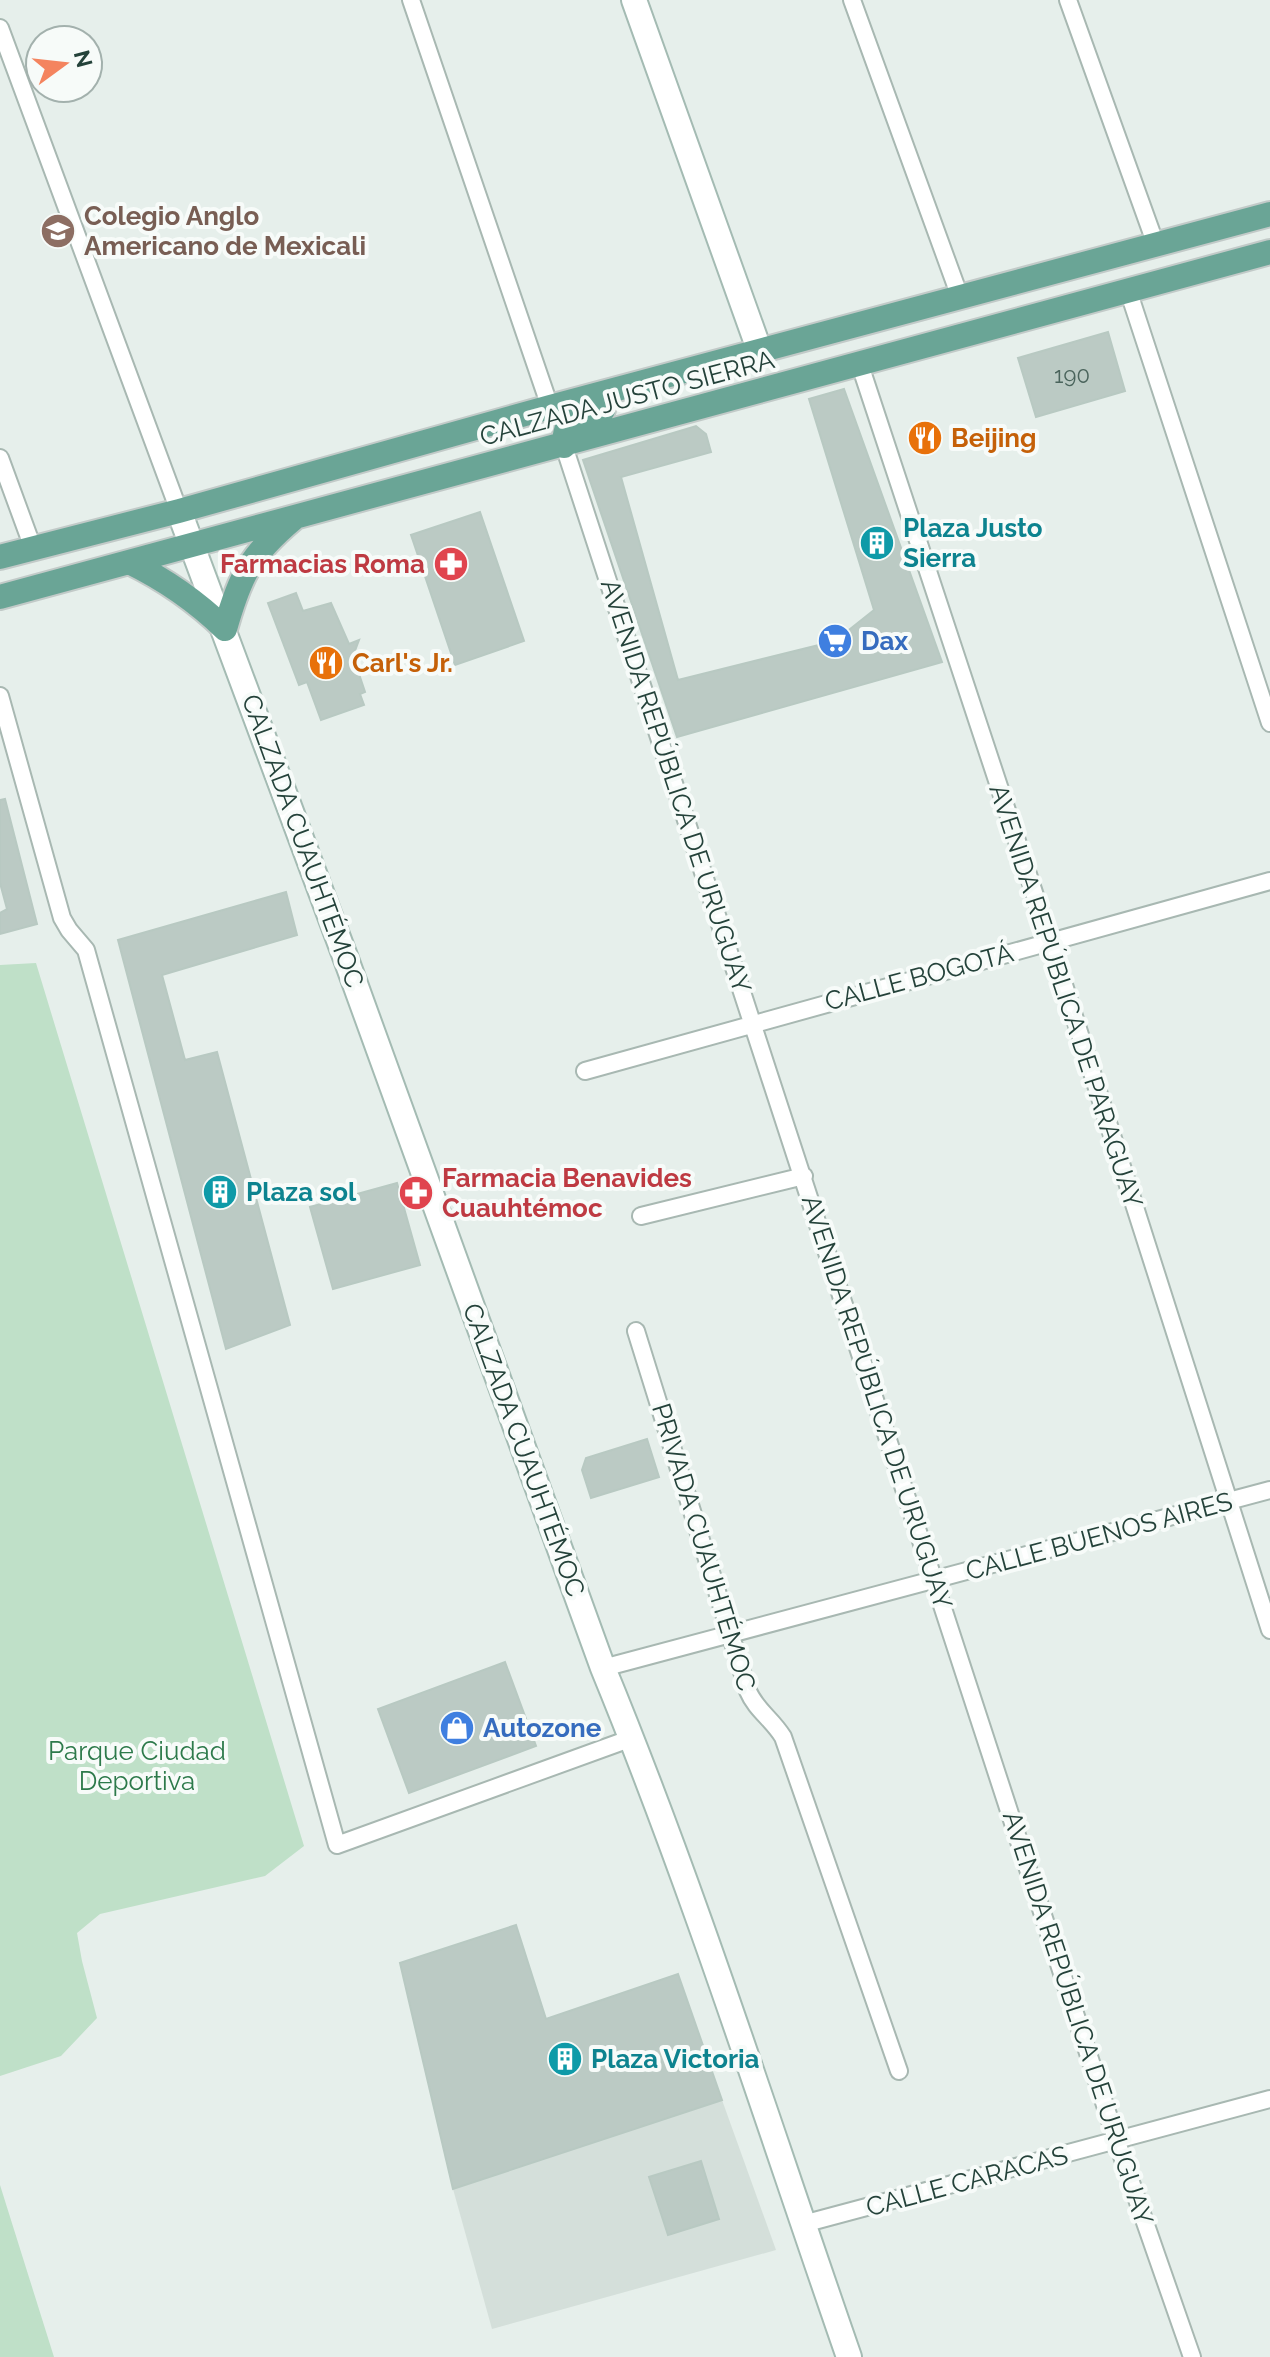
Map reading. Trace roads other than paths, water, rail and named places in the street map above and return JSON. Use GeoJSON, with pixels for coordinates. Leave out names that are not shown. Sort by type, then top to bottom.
{"type":"FeatureCollection","features":[{"type":"Feature","properties":{"kind":"main road"},"geometry":{"type":"LineString","coordinates":[[634,0],[760,352]]}},
{"type":"Feature","properties":{"kind":"main road","name":"CALZADA JUSTO SIERRA"},"geometry":{"type":"LineString","coordinates":[[0,557],[1270,214]]}},
{"type":"Feature","properties":{"kind":"main road"},"geometry":{"type":"LineString","coordinates":[[1128,290],[1133,281],[1155,263],[1156,245]]}},
{"type":"Feature","properties":{"kind":"main road","name":"CALZADA JUSTO SIERRA"},"geometry":{"type":"LineString","coordinates":[[0,597],[1270,252]]}},
{"type":"Feature","properties":{"kind":"main road"},"geometry":{"type":"LineString","coordinates":[[564,446],[567,425],[574,418],[651,396],[660,378]]}},
{"type":"Feature","properties":{"kind":"main road","name":"CALZADA CUAUHTÉMOC"},"geometry":{"type":"LineString","coordinates":[[179,511],[713,1960],[849,2357]]}},
{"type":"Feature","properties":{"kind":"main road"},"geometry":{"type":"LineString","coordinates":[[129,562],[164,579],[196,602],[225,629],[235,592],[253,557],[298,515]]}},
{"type":"Feature","properties":{"kind":"street"},"geometry":{"type":"LineString","coordinates":[[411,0],[550,407]]}},
{"type":"Feature","properties":{"kind":"street"},"geometry":{"type":"LineString","coordinates":[[852,0],[960,297]]}},
{"type":"Feature","properties":{"kind":"street"},"geometry":{"type":"LineString","coordinates":[[1068,0],[1156,245]]}},
{"type":"Feature","properties":{"kind":"street"},"geometry":{"type":"LineString","coordinates":[[0,28],[179,511]]}},
{"type":"Feature","properties":{"kind":"street"},"geometry":{"type":"LineString","coordinates":[[1128,290],[1270,723]]}},
{"type":"Feature","properties":{"kind":"street","name":"AVENIDA REPÚBLICA DE PARAGUAY"},"geometry":{"type":"LineString","coordinates":[[859,362],[1050,941],[1270,1630]]}},
{"type":"Feature","properties":{"kind":"street","name":"AVENIDA REPÚBLICA DE URUGUAY"},"geometry":{"type":"LineString","coordinates":[[564,446],[1117,2142],[1192,2357]]}},
{"type":"Feature","properties":{"kind":"street"},"geometry":{"type":"LineString","coordinates":[[0,458],[33,548]]}},
{"type":"Feature","properties":{"kind":"street"},"geometry":{"type":"LineString","coordinates":[[0,696],[62,918],[86,950],[337,1845],[632,1738]]}},
{"type":"Feature","properties":{"kind":"street","name":"CALLE BOGOTÁ"},"geometry":{"type":"LineString","coordinates":[[585,1071],[1270,881]]}},
{"type":"Feature","properties":{"kind":"street"},"geometry":{"type":"LineString","coordinates":[[641,1216],[804,1176]]}},
{"type":"Feature","properties":{"kind":"street","name":"PRIVADA CUAUHTÉMOC"},"geometry":{"type":"LineString","coordinates":[[636,1331],[755,1708],[776,1725],[783,1737],[899,2071]]}},
{"type":"Feature","properties":{"kind":"street","name":"CALLE BUENOS AIRES"},"geometry":{"type":"LineString","coordinates":[[603,1668],[1270,1490]]}},
{"type":"Feature","properties":{"kind":"street","name":"CALLE CARACAS"},"geometry":{"type":"LineString","coordinates":[[803,2224],[1270,2099]]}},
{"type":"Feature","properties":{"kind":"place","name":"Colegio Anglo Americano de Mexicali"},"geometry":{"type":"Point","coordinates":[58,231]}},
{"type":"Feature","properties":{"kind":"place","name":"Beijing"},"geometry":{"type":"Point","coordinates":[925,438]}},
{"type":"Feature","properties":{"kind":"place","name":"Plaza Justo Sierra"},"geometry":{"type":"Point","coordinates":[877,543]}},
{"type":"Feature","properties":{"kind":"place","name":"Farmacias Roma"},"geometry":{"type":"Point","coordinates":[451,564]}},
{"type":"Feature","properties":{"kind":"place","name":"Dax"},"geometry":{"type":"Point","coordinates":[835,641]}},
{"type":"Feature","properties":{"kind":"place","name":"Carl's Jr."},"geometry":{"type":"Point","coordinates":[326,663]}},
{"type":"Feature","properties":{"kind":"place","name":"Plaza sol"},"geometry":{"type":"Point","coordinates":[220,1192]}},
{"type":"Feature","properties":{"kind":"place","name":"Farmacia Benavides Cuauhtémoc"},"geometry":{"type":"Point","coordinates":[416,1193]}},
{"type":"Feature","properties":{"kind":"place","name":"Autozone"},"geometry":{"type":"Point","coordinates":[457,1728]}},
{"type":"Feature","properties":{"kind":"place","name":"Plaza Victoria"},"geometry":{"type":"Point","coordinates":[565,2059]}},
{"type":"Feature","properties":{"kind":"park label","name":"Parque Ciudad Deportiva"},"geometry":{"type":"Point","coordinates":[137,1766]}}]}
